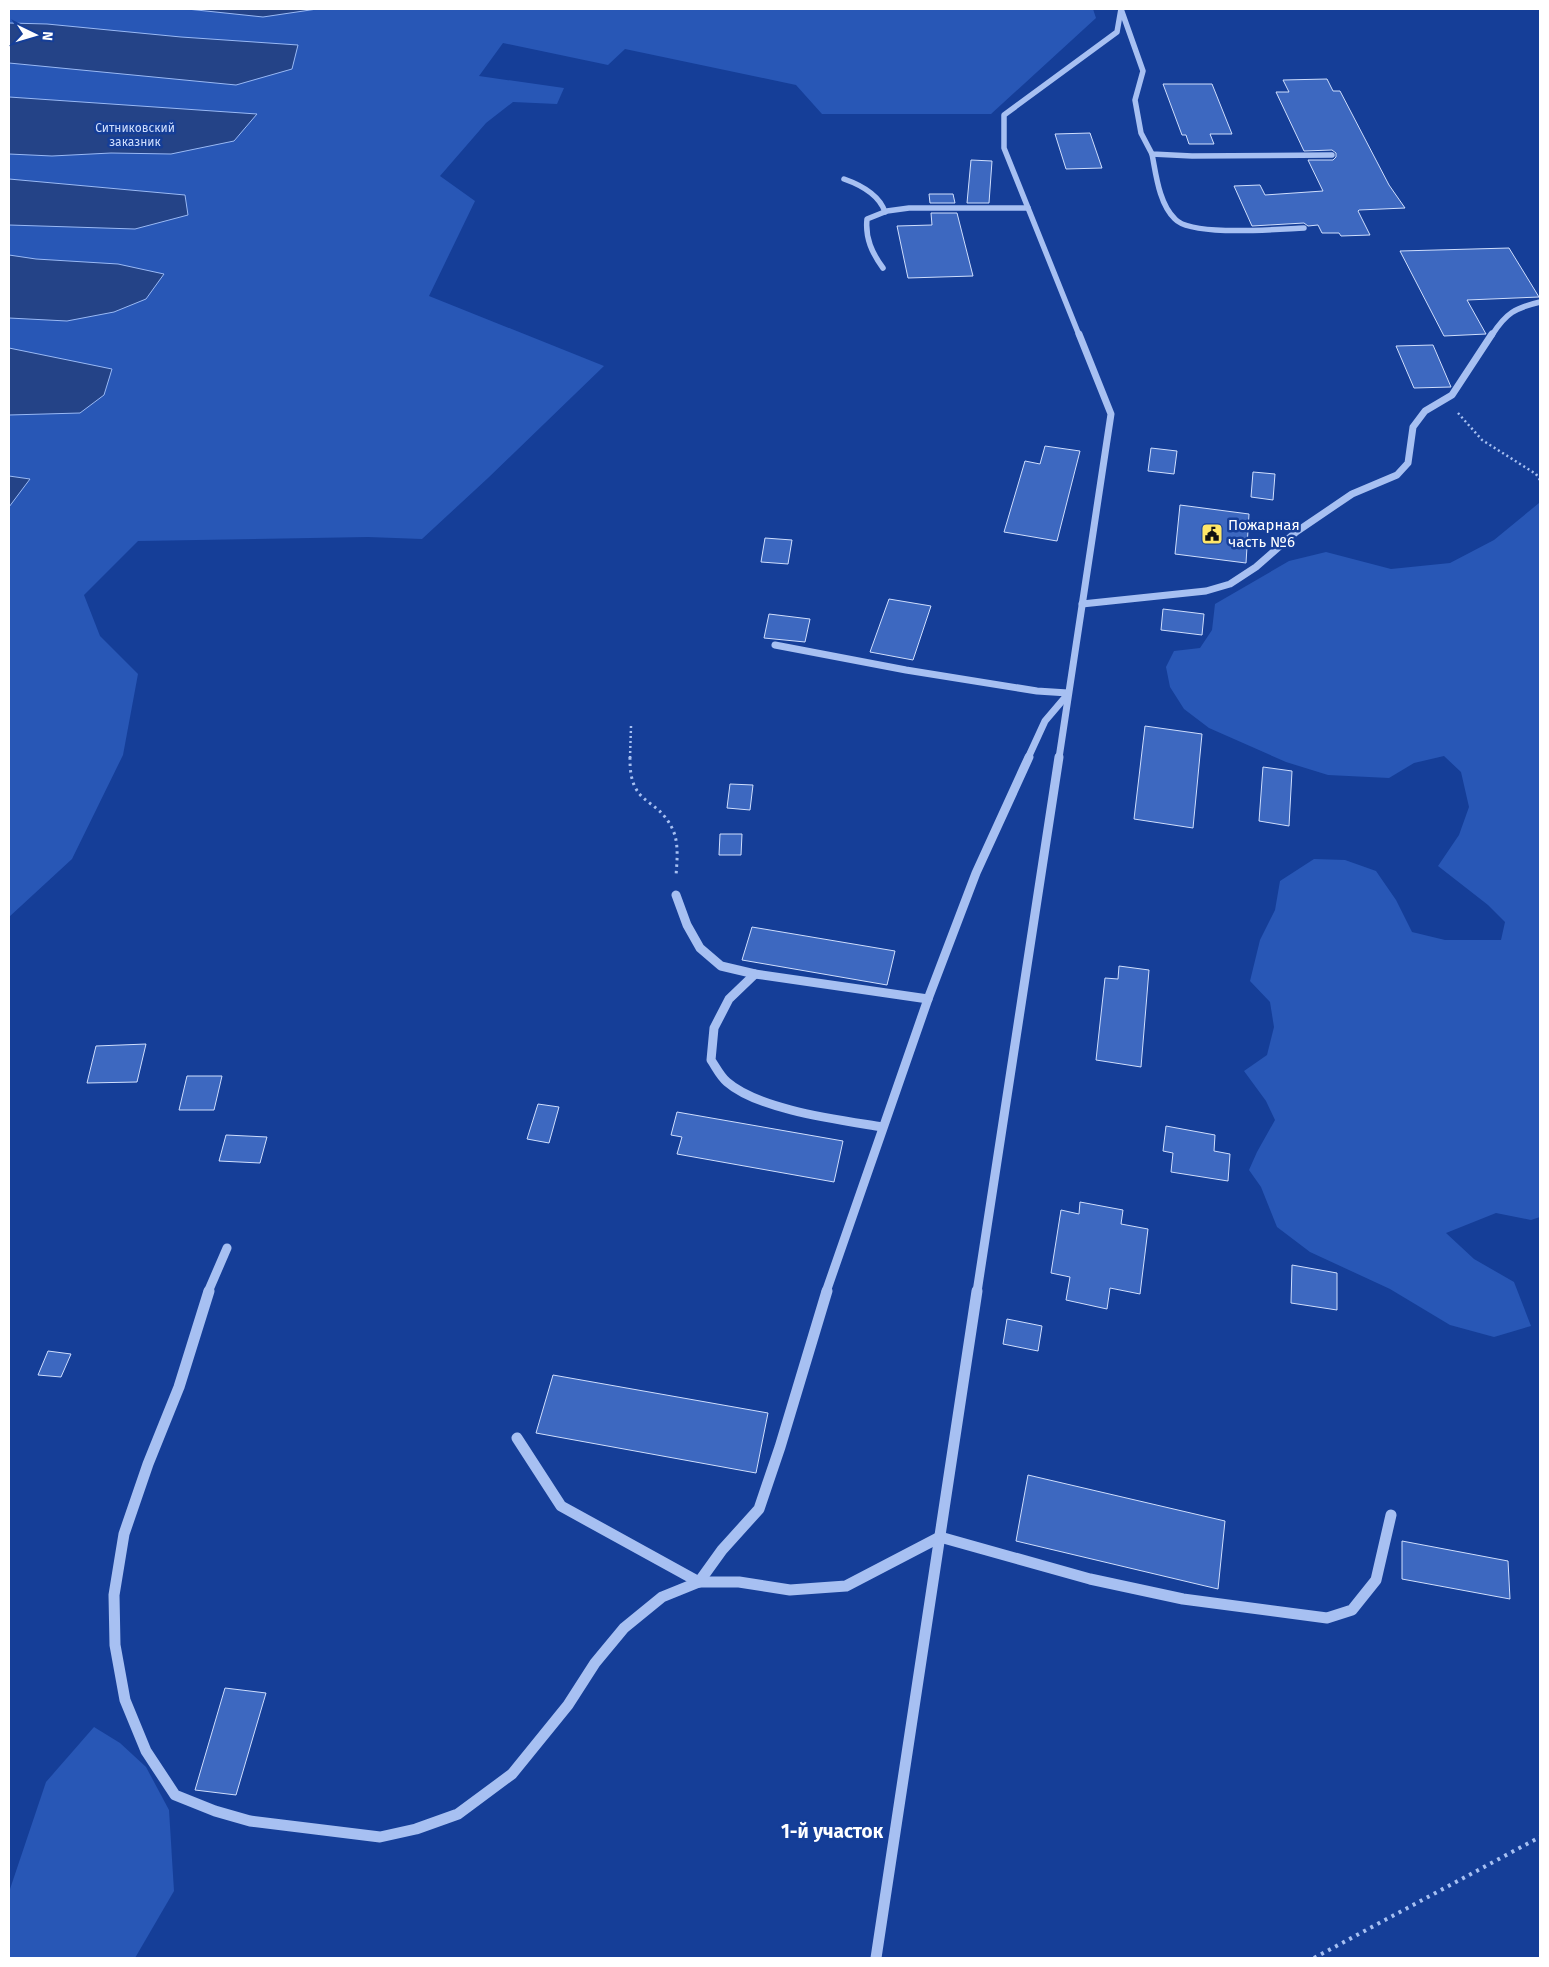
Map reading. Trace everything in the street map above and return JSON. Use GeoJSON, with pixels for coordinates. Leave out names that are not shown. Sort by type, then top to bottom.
{"type":"FeatureCollection","features":[{"type":"Feature","properties":{"kind":"street"},"geometry":{"type":"LineString","coordinates":[[1121,9],[1143,71],[1136,100],[1142,133],[1152,154],[1166,204],[1176,222],[1192,228],[1226,230],[1304,228]]}},
{"type":"Feature","properties":{"kind":"street"},"geometry":{"type":"LineString","coordinates":[[876,1958],[1111,414],[1004,148],[1004,114],[1117,32],[1121,9]]}},
{"type":"Feature","properties":{"kind":"street"},"geometry":{"type":"LineString","coordinates":[[1152,154],[1192,156],[1332,155]]}},
{"type":"Feature","properties":{"kind":"street"},"geometry":{"type":"LineString","coordinates":[[844,179],[856,183],[878,198],[884,206],[885,212]]}},
{"type":"Feature","properties":{"kind":"street"},"geometry":{"type":"LineString","coordinates":[[883,268],[875,258],[870,245],[866,224],[867,219],[885,212],[918,209],[1028,208]]}},
{"type":"Feature","properties":{"kind":"street"},"geometry":{"type":"LineString","coordinates":[[1082,604],[1206,591],[1230,584],[1256,567],[1296,532],[1352,494],[1397,475],[1408,463],[1413,427],[1425,411],[1452,395],[1501,320],[1519,307],[1540,302]]}},
{"type":"Feature","properties":{"kind":"street"},"geometry":{"type":"LineString","coordinates":[[775,644],[906,670],[1037,691],[1068,693]]}},
{"type":"Feature","properties":{"kind":"street"},"geometry":{"type":"LineString","coordinates":[[699,1582],[722,1550],[759,1509],[780,1447],[809,1346],[843,1240],[928,999],[976,873],[1046,721],[1068,693]]}},
{"type":"Feature","properties":{"kind":"street"},"geometry":{"type":"LineString","coordinates":[[676,895],[687,925],[700,948],[721,966],[755,974],[928,999]]}},
{"type":"Feature","properties":{"kind":"street"},"geometry":{"type":"LineString","coordinates":[[755,974],[729,999],[714,1028],[711,1060],[728,1082],[757,1098],[801,1111],[882,1128]]}},
{"type":"Feature","properties":{"kind":"street"},"geometry":{"type":"LineString","coordinates":[[227,1248],[211,1283],[182,1379],[124,1534],[114,1595],[115,1644],[125,1700],[146,1751],[175,1795],[215,1811],[250,1822],[380,1837],[416,1829],[458,1814],[512,1774],[535,1748],[596,1663],[624,1628],[662,1597],[699,1582],[739,1582],[790,1590],[846,1586],[940,1537],[1090,1579],[1183,1599],[1327,1618],[1352,1610],[1376,1580],[1391,1515]]}},
{"type":"Feature","properties":{"kind":"street"},"geometry":{"type":"LineString","coordinates":[[517,1438],[561,1506],[699,1582]]}},
{"type":"Feature","properties":{"kind":"path"},"geometry":{"type":"LineString","coordinates":[[1452,395],[1458,414],[1482,440],[1536,474],[1540,480]]}},
{"type":"Feature","properties":{"kind":"path"},"geometry":{"type":"LineString","coordinates":[[631,726],[631,764],[636,791],[668,820],[675,838],[678,853],[676,895]]}},
{"type":"Feature","properties":{"kind":"path"},"geometry":{"type":"LineString","coordinates":[[1314,1958],[1540,1837]]}},
{"type":"Feature","properties":{"kind":"green space","name":"Ситниковский заказник"},"geometry":{"type":"Polygon","coordinates":[[[9,9],[1093,9],[1096,18],[991,114],[822,114],[796,85],[625,49],[608,65],[503,43],[479,76],[564,88],[557,104],[513,102],[486,123],[440,176],[475,201],[429,296],[604,366],[422,539],[368,537],[138,541],[84,595],[100,636],[138,674],[123,755],[72,859],[9,917],[9,9]]]}},
{"type":"Feature","properties":{"kind":"green space"},"geometry":{"type":"Polygon","coordinates":[[[1539,503],[1540,1217],[1531,1220],[1496,1213],[1446,1233],[1474,1259],[1514,1282],[1531,1326],[1494,1337],[1450,1325],[1390,1289],[1310,1252],[1277,1227],[1261,1187],[1249,1170],[1275,1120],[1266,1101],[1244,1071],[1267,1055],[1274,1027],[1270,1002],[1250,981],[1260,940],[1275,910],[1280,881],[1314,859],[1345,860],[1376,871],[1396,900],[1412,932],[1445,940],[1501,940],[1505,922],[1488,905],[1438,866],[1459,835],[1469,807],[1461,772],[1444,756],[1414,763],[1389,778],[1328,775],[1286,762],[1209,728],[1184,709],[1170,687],[1166,667],[1174,651],[1200,648],[1212,630],[1215,604],[1289,561],[1326,552],[1391,569],[1450,563],[1494,540],[1539,503]]]}},
{"type":"Feature","properties":{"kind":"green space"},"geometry":{"type":"Polygon","coordinates":[[[94,1727],[120,1743],[146,1767],[169,1810],[174,1891],[135,1958],[9,1958],[9,1892],[46,1782],[94,1727]]]}},
{"type":"Feature","properties":{"kind":"shaded area"},"geometry":{"type":"Polygon","coordinates":[[[187,9],[317,9],[263,17],[187,9]]]}},
{"type":"Feature","properties":{"kind":"shaded area"},"geometry":{"type":"Polygon","coordinates":[[[9,23],[47,24],[181,37],[298,45],[292,69],[236,85],[9,63],[9,23]]]}},
{"type":"Feature","properties":{"kind":"shaded area"},"geometry":{"type":"Polygon","coordinates":[[[9,97],[257,114],[234,141],[171,154],[111,153],[52,156],[9,154],[9,97]]]}},
{"type":"Feature","properties":{"kind":"shaded area"},"geometry":{"type":"Polygon","coordinates":[[[9,179],[185,195],[188,215],[135,229],[9,225],[9,179]]]}},
{"type":"Feature","properties":{"kind":"shaded area"},"geometry":{"type":"Polygon","coordinates":[[[9,255],[36,259],[118,264],[164,274],[146,299],[114,312],[67,321],[9,318],[9,255]]]}},
{"type":"Feature","properties":{"kind":"shaded area"},"geometry":{"type":"Polygon","coordinates":[[[9,348],[112,369],[104,395],[80,413],[9,415],[9,348]]]}},
{"type":"Feature","properties":{"kind":"shaded area"},"geometry":{"type":"Polygon","coordinates":[[[9,476],[30,479],[9,507],[9,476]]]}},
{"type":"Feature","properties":{"kind":"building"},"geometry":{"type":"Polygon","coordinates":[[[1327,79],[1333,91],[1340,91],[1389,185],[1405,208],[1359,210],[1370,235],[1341,236],[1339,233],[1322,233],[1318,225],[1308,226],[1304,223],[1252,226],[1234,186],[1260,185],[1265,195],[1323,191],[1308,160],[1333,160],[1336,157],[1336,153],[1332,150],[1304,151],[1276,92],[1289,92],[1283,80],[1327,79]]]}},
{"type":"Feature","properties":{"kind":"building"},"geometry":{"type":"Polygon","coordinates":[[[1163,84],[1212,84],[1232,134],[1210,134],[1214,144],[1189,144],[1186,135],[1182,135],[1163,84]]]}},
{"type":"Feature","properties":{"kind":"building"},"geometry":{"type":"Polygon","coordinates":[[[1090,133],[1102,168],[1066,169],[1055,134],[1090,133]]]}},
{"type":"Feature","properties":{"kind":"building"},"geometry":{"type":"Polygon","coordinates":[[[971,160],[992,161],[989,203],[967,203],[971,160]]]}},
{"type":"Feature","properties":{"kind":"building"},"geometry":{"type":"Polygon","coordinates":[[[929,194],[953,194],[955,203],[930,203],[929,194]]]}},
{"type":"Feature","properties":{"kind":"building"},"geometry":{"type":"Polygon","coordinates":[[[931,213],[957,213],[973,276],[908,278],[897,226],[932,225],[931,213]]]}},
{"type":"Feature","properties":{"kind":"building"},"geometry":{"type":"Polygon","coordinates":[[[1509,248],[1539,297],[1467,300],[1486,334],[1444,336],[1400,251],[1509,248]]]}},
{"type":"Feature","properties":{"kind":"building"},"geometry":{"type":"Polygon","coordinates":[[[1433,345],[1451,387],[1414,388],[1396,346],[1433,345]]]}},
{"type":"Feature","properties":{"kind":"building"},"geometry":{"type":"Polygon","coordinates":[[[1045,446],[1080,451],[1057,541],[1004,532],[1025,461],[1040,464],[1045,446]]]}},
{"type":"Feature","properties":{"kind":"building"},"geometry":{"type":"Polygon","coordinates":[[[1151,448],[1177,451],[1174,474],[1148,471],[1151,448]]]}},
{"type":"Feature","properties":{"kind":"building"},"geometry":{"type":"Polygon","coordinates":[[[1253,472],[1275,474],[1273,500],[1251,497],[1253,472]]]}},
{"type":"Feature","properties":{"kind":"building","name":"Пожарная часть №6"},"geometry":{"type":"Polygon","coordinates":[[[1180,505],[1249,514],[1246,563],[1175,554],[1180,505]]]}},
{"type":"Feature","properties":{"kind":"building"},"geometry":{"type":"Polygon","coordinates":[[[765,538],[792,540],[788,564],[761,562],[765,538]]]}},
{"type":"Feature","properties":{"kind":"building"},"geometry":{"type":"Polygon","coordinates":[[[889,599],[931,606],[913,660],[870,652],[889,599]]]}},
{"type":"Feature","properties":{"kind":"building"},"geometry":{"type":"Polygon","coordinates":[[[1163,609],[1204,614],[1202,635],[1161,630],[1163,609]]]}},
{"type":"Feature","properties":{"kind":"building"},"geometry":{"type":"Polygon","coordinates":[[[769,614],[810,619],[805,642],[764,638],[769,614]]]}},
{"type":"Feature","properties":{"kind":"building"},"geometry":{"type":"Polygon","coordinates":[[[1145,726],[1202,734],[1193,828],[1134,819],[1145,726]]]}},
{"type":"Feature","properties":{"kind":"building"},"geometry":{"type":"Polygon","coordinates":[[[1263,767],[1292,771],[1289,826],[1259,821],[1263,767]]]}},
{"type":"Feature","properties":{"kind":"building"},"geometry":{"type":"Polygon","coordinates":[[[730,784],[753,785],[750,810],[727,808],[730,784]]]}},
{"type":"Feature","properties":{"kind":"building"},"geometry":{"type":"Polygon","coordinates":[[[720,834],[742,834],[741,855],[719,855],[720,834]]]}},
{"type":"Feature","properties":{"kind":"building"},"geometry":{"type":"Polygon","coordinates":[[[752,927],[895,951],[887,985],[742,960],[752,927]]]}},
{"type":"Feature","properties":{"kind":"building"},"geometry":{"type":"Polygon","coordinates":[[[1119,966],[1149,970],[1141,1067],[1096,1060],[1105,978],[1118,979],[1119,966]]]}},
{"type":"Feature","properties":{"kind":"building"},"geometry":{"type":"Polygon","coordinates":[[[146,1044],[137,1082],[87,1083],[96,1046],[146,1044]]]}},
{"type":"Feature","properties":{"kind":"building"},"geometry":{"type":"Polygon","coordinates":[[[187,1076],[222,1076],[214,1110],[179,1110],[187,1076]]]}},
{"type":"Feature","properties":{"kind":"building"},"geometry":{"type":"Polygon","coordinates":[[[538,1104],[559,1107],[549,1143],[527,1139],[538,1104]]]}},
{"type":"Feature","properties":{"kind":"building"},"geometry":{"type":"Polygon","coordinates":[[[677,1112],[843,1141],[834,1182],[677,1154],[682,1137],[671,1135],[677,1112]]]}},
{"type":"Feature","properties":{"kind":"building"},"geometry":{"type":"Polygon","coordinates":[[[1166,1126],[1215,1135],[1214,1151],[1230,1154],[1228,1181],[1171,1172],[1173,1153],[1163,1151],[1166,1126]]]}},
{"type":"Feature","properties":{"kind":"building"},"geometry":{"type":"Polygon","coordinates":[[[226,1135],[267,1137],[260,1163],[219,1161],[226,1135]]]}},
{"type":"Feature","properties":{"kind":"building"},"geometry":{"type":"Polygon","coordinates":[[[1080,1202],[1123,1210],[1121,1224],[1148,1229],[1140,1294],[1110,1288],[1107,1309],[1066,1300],[1070,1277],[1051,1273],[1061,1210],[1079,1214],[1080,1202]]]}},
{"type":"Feature","properties":{"kind":"building"},"geometry":{"type":"Polygon","coordinates":[[[1292,1265],[1337,1273],[1337,1310],[1291,1303],[1292,1265]]]}},
{"type":"Feature","properties":{"kind":"building"},"geometry":{"type":"Polygon","coordinates":[[[1007,1319],[1042,1326],[1038,1351],[1003,1344],[1007,1319]]]}},
{"type":"Feature","properties":{"kind":"building"},"geometry":{"type":"Polygon","coordinates":[[[48,1351],[71,1354],[61,1377],[38,1375],[48,1351]]]}},
{"type":"Feature","properties":{"kind":"building"},"geometry":{"type":"Polygon","coordinates":[[[553,1375],[768,1413],[756,1473],[536,1433],[553,1375]]]}},
{"type":"Feature","properties":{"kind":"building"},"geometry":{"type":"Polygon","coordinates":[[[1028,1475],[1225,1521],[1218,1589],[1016,1541],[1028,1475]]]}},
{"type":"Feature","properties":{"kind":"building"},"geometry":{"type":"Polygon","coordinates":[[[1402,1541],[1508,1561],[1510,1599],[1402,1579],[1402,1541]]]}},
{"type":"Feature","properties":{"kind":"building"},"geometry":{"type":"Polygon","coordinates":[[[225,1688],[266,1693],[236,1795],[195,1790],[225,1688]]]}},
{"type":"Feature","properties":{"kind":"place","name":"Пожарная часть №6"},"geometry":{"type":"Point","coordinates":[1212,534]}},
{"type":"Feature","properties":{"kind":"district","name":"1-й участок"},"geometry":{"type":"Point","coordinates":[832,1831]}}]}
